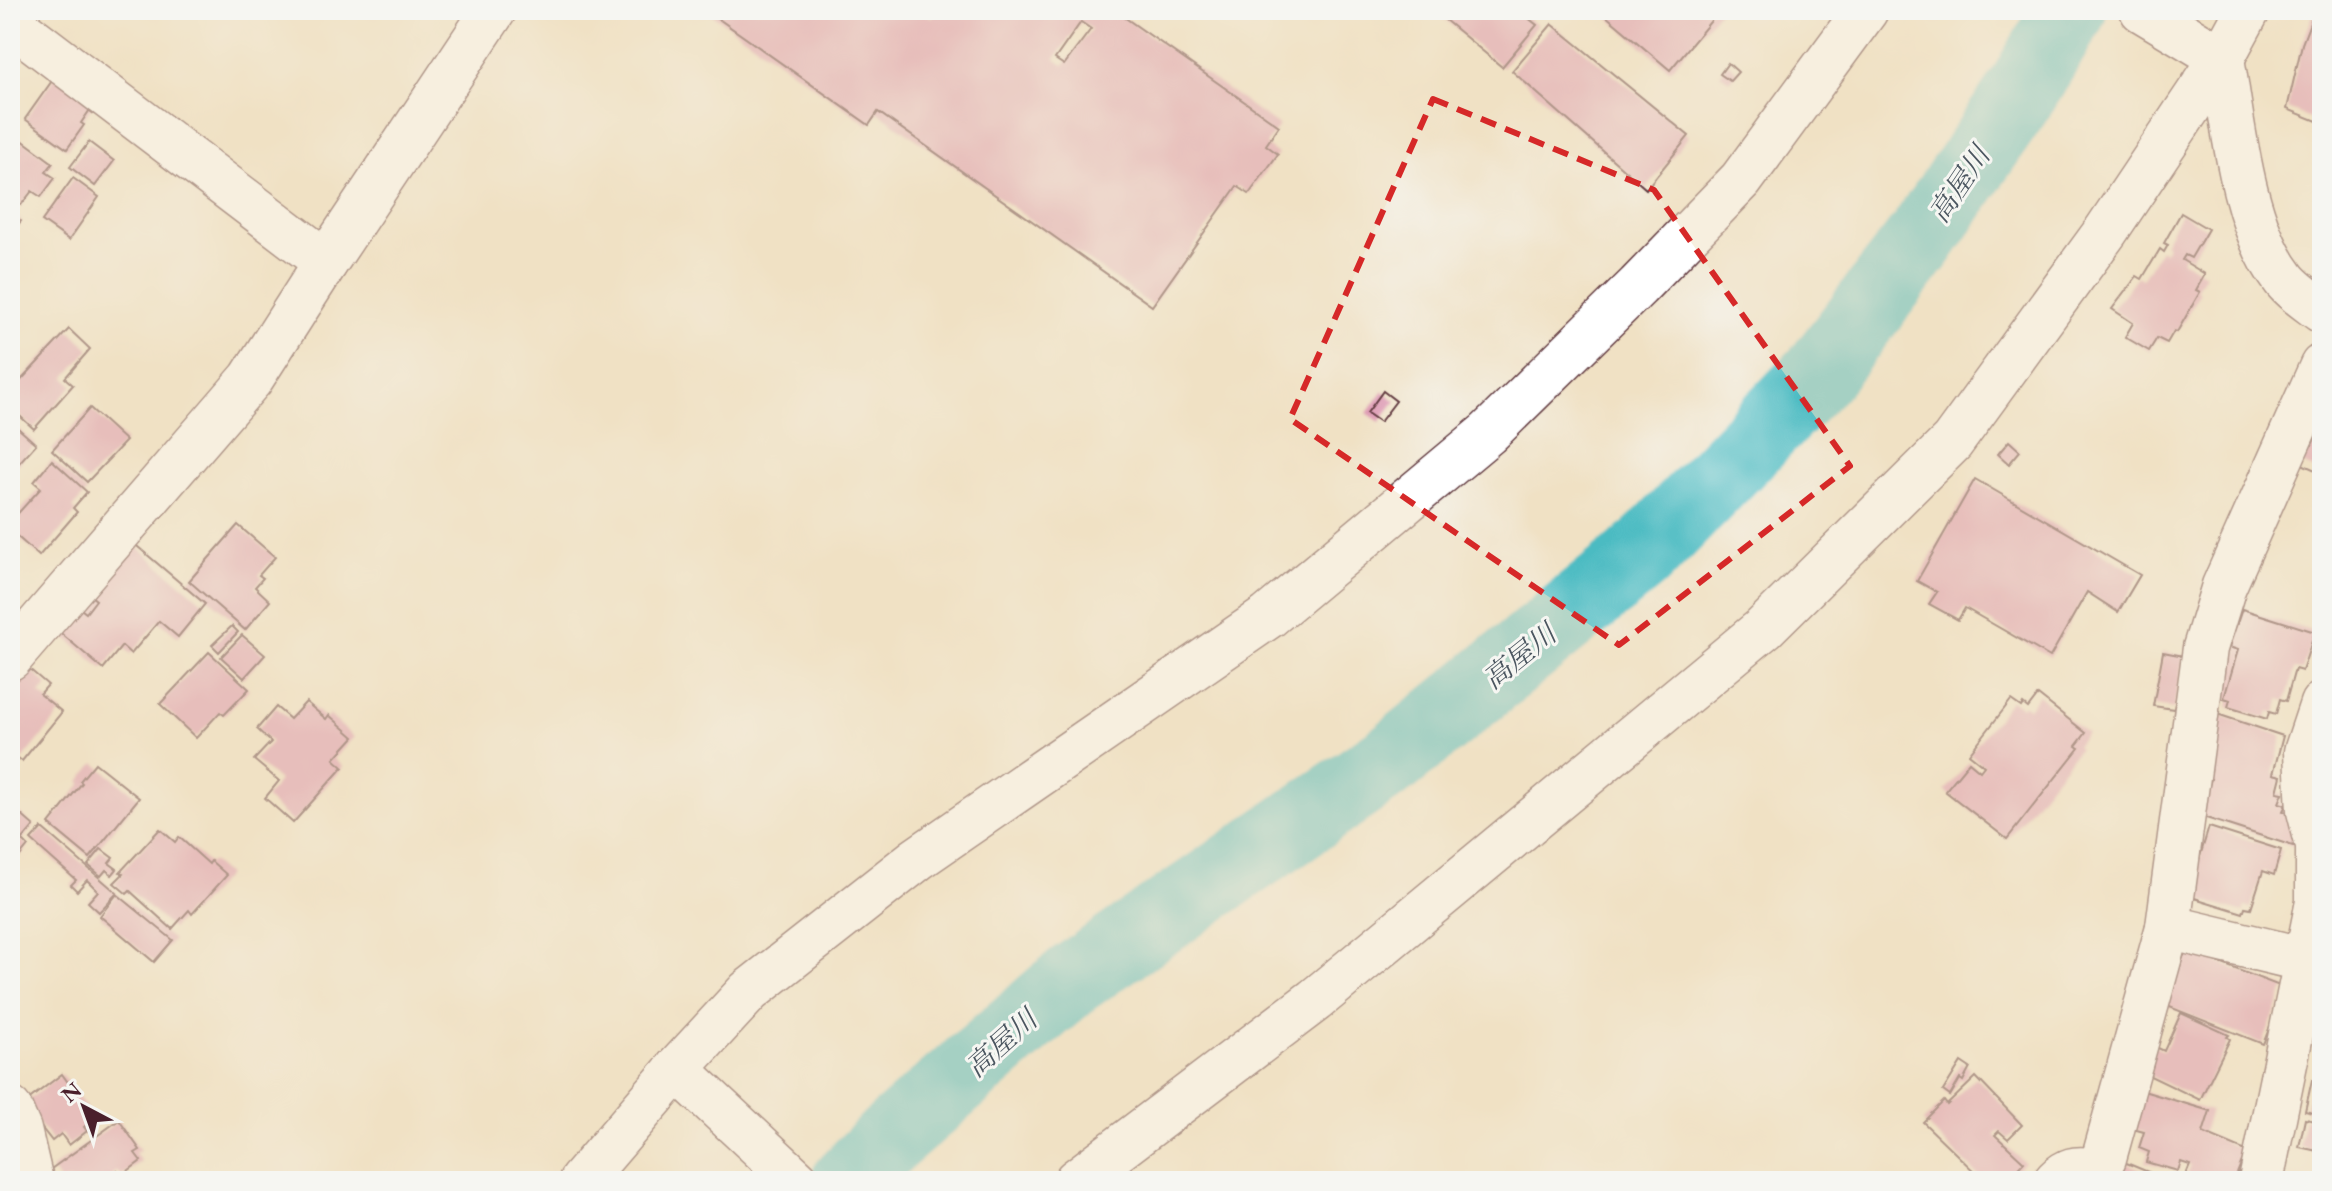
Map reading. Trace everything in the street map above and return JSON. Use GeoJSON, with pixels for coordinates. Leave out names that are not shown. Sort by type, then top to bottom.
{"type":"FeatureCollection","features":[{"type":"Feature","properties":{"kind":"street"},"geometry":{"type":"LineString","coordinates":[[10,658],[251,379],[494,10]]}},
{"type":"Feature","properties":{"kind":"street"},"geometry":{"type":"LineString","coordinates":[[581,1181],[761,981],[917,859],[1269,616],[1488,433],[1741,180],[1866,10]]}},
{"type":"Feature","properties":{"kind":"street"},"geometry":{"type":"LineString","coordinates":[[2142,10],[2214,53],[2242,179],[2264,244],[2285,280],[2320,302]]}},
{"type":"Feature","properties":{"kind":"street"},"geometry":{"type":"LineString","coordinates":[[1076,1181],[1315,1000],[1764,628],[1952,442],[2106,231],[2214,53],[2248,10]]}},
{"type":"Feature","properties":{"kind":"street"},"geometry":{"type":"LineString","coordinates":[[10,22],[326,262]]}},
{"type":"Feature","properties":{"kind":"street"},"geometry":{"type":"LineString","coordinates":[[2056,1181],[2067,1170],[2091,1170],[2104,1158],[2168,927],[2205,648],[2224,586],[2322,366]]}},
{"type":"Feature","properties":{"kind":"street"},"geometry":{"type":"LineString","coordinates":[[2261,1181],[2314,962],[2318,846],[2309,811],[2306,752],[2322,704]]}},
{"type":"Feature","properties":{"kind":"street"},"geometry":{"type":"LineString","coordinates":[[2168,927],[2314,962]]}},
{"type":"Feature","properties":{"kind":"street"},"geometry":{"type":"LineString","coordinates":[[681,1072],[797,1181]]}},
{"type":"Feature","properties":{"kind":"street"},"geometry":{"type":"LineString","coordinates":[[10,1109],[19,1130],[31,1181]]}},
{"type":"Feature","properties":{"kind":"highlighted area"},"geometry":{"type":"Polygon","coordinates":[[[1433,99],[1654,190],[1850,466],[1619,645],[1290,419],[1433,99]]]}},
{"type":"Feature","properties":{"kind":"building"},"geometry":{"type":"Polygon","coordinates":[[[706,10],[921,10],[932,18],[938,10],[1074,10],[1084,17],[1090,10],[1114,10],[1279,126],[1266,145],[1278,154],[1249,194],[1237,186],[1152,306],[878,112],[869,125],[706,10]],[[1081,22],[1055,59],[1064,65],[1091,29],[1081,22]]]}},
{"type":"Feature","properties":{"kind":"building"},"geometry":{"type":"Polygon","coordinates":[[[1433,10],[1518,10],[1537,25],[1502,67],[1433,10]]]}},
{"type":"Feature","properties":{"kind":"building"},"geometry":{"type":"Polygon","coordinates":[[[1599,10],[1720,10],[1670,70],[1599,10]]]}},
{"type":"Feature","properties":{"kind":"building"},"geometry":{"type":"Polygon","coordinates":[[[2315,10],[2322,10],[2322,123],[2287,109],[2302,44],[2315,10]]]}},
{"type":"Feature","properties":{"kind":"building"},"geometry":{"type":"Polygon","coordinates":[[[1552,24],[1689,136],[1646,189],[1512,71],[1552,24]]]}},
{"type":"Feature","properties":{"kind":"building"},"geometry":{"type":"Polygon","coordinates":[[[1728,63],[1738,72],[1730,81],[1720,74],[1728,63]]]}},
{"type":"Feature","properties":{"kind":"building"},"geometry":{"type":"Polygon","coordinates":[[[59,71],[98,98],[67,149],[25,119],[59,71]]]}},
{"type":"Feature","properties":{"kind":"building"},"geometry":{"type":"Polygon","coordinates":[[[14,134],[53,163],[46,172],[55,178],[41,197],[32,191],[21,205],[10,197],[10,140],[14,134]]]}},
{"type":"Feature","properties":{"kind":"building"},"geometry":{"type":"Polygon","coordinates":[[[89,142],[114,161],[95,186],[70,167],[89,142]]]}},
{"type":"Feature","properties":{"kind":"building"},"geometry":{"type":"Polygon","coordinates":[[[73,178],[99,197],[69,240],[42,221],[73,178]]]}},
{"type":"Feature","properties":{"kind":"building"},"geometry":{"type":"Polygon","coordinates":[[[10,211],[21,221],[10,234],[10,211]]]}},
{"type":"Feature","properties":{"kind":"building"},"geometry":{"type":"Polygon","coordinates":[[[2181,213],[2208,229],[2191,258],[2185,255],[2182,260],[2205,274],[2196,290],[2200,292],[2177,332],[2174,331],[2167,343],[2157,338],[2149,351],[2125,337],[2133,323],[2112,309],[2137,276],[2142,279],[2160,249],[2164,252],[2168,245],[2164,243],[2181,213]]]}},
{"type":"Feature","properties":{"kind":"building"},"geometry":{"type":"Polygon","coordinates":[[[69,329],[90,349],[65,378],[73,385],[34,429],[10,407],[10,392],[69,329]]]}},
{"type":"Feature","properties":{"kind":"building"},"geometry":{"type":"Polygon","coordinates":[[[1383,391],[1396,401],[1380,422],[1367,413],[1383,391]]]}},
{"type":"Feature","properties":{"kind":"building"},"geometry":{"type":"Polygon","coordinates":[[[90,408],[126,441],[87,482],[52,450],[90,408]]]}},
{"type":"Feature","properties":{"kind":"building"},"geometry":{"type":"Polygon","coordinates":[[[10,421],[36,444],[10,473],[10,421]]]}},
{"type":"Feature","properties":{"kind":"building"},"geometry":{"type":"Polygon","coordinates":[[[2322,423],[2322,473],[2295,461],[2304,442],[2312,445],[2322,423]]]}},
{"type":"Feature","properties":{"kind":"building"},"geometry":{"type":"Polygon","coordinates":[[[2009,441],[2020,451],[2009,464],[1998,454],[2009,441]]]}},
{"type":"Feature","properties":{"kind":"building"},"geometry":{"type":"Polygon","coordinates":[[[52,460],[87,492],[73,508],[77,512],[39,556],[10,530],[10,522],[41,488],[34,482],[52,460]]]}},
{"type":"Feature","properties":{"kind":"building"},"geometry":{"type":"Polygon","coordinates":[[[1975,479],[2140,575],[2118,612],[2087,592],[2050,657],[1965,608],[1958,620],[1929,604],[1937,592],[1917,581],[1975,479]]]}},
{"type":"Feature","properties":{"kind":"building"},"geometry":{"type":"Polygon","coordinates":[[[238,525],[275,557],[259,575],[263,578],[255,587],[270,601],[245,630],[189,581],[238,525]]]}},
{"type":"Feature","properties":{"kind":"building"},"geometry":{"type":"Polygon","coordinates":[[[131,541],[205,604],[178,637],[159,621],[131,654],[122,646],[103,669],[57,630],[77,606],[86,613],[96,600],[91,596],[131,541]]]}},
{"type":"Feature","properties":{"kind":"building"},"geometry":{"type":"Polygon","coordinates":[[[2242,609],[2315,632],[2302,671],[2295,669],[2286,701],[2280,699],[2276,714],[2269,712],[2267,719],[2228,707],[2230,700],[2224,698],[2238,650],[2229,647],[2242,609]]]}},
{"type":"Feature","properties":{"kind":"building"},"geometry":{"type":"Polygon","coordinates":[[[232,626],[238,632],[219,652],[212,645],[232,626]]]}},
{"type":"Feature","properties":{"kind":"building"},"geometry":{"type":"Polygon","coordinates":[[[242,635],[265,655],[244,678],[221,657],[242,635]]]}},
{"type":"Feature","properties":{"kind":"building"},"geometry":{"type":"Polygon","coordinates":[[[209,652],[249,689],[224,715],[220,712],[196,738],[160,704],[209,652]]]}},
{"type":"Feature","properties":{"kind":"building"},"geometry":{"type":"Polygon","coordinates":[[[2163,652],[2184,656],[2174,709],[2153,706],[2163,652]]]}},
{"type":"Feature","properties":{"kind":"building"},"geometry":{"type":"Polygon","coordinates":[[[20,661],[48,685],[40,694],[62,712],[22,761],[14,755],[10,760],[10,674],[20,661]]]}},
{"type":"Feature","properties":{"kind":"building"},"geometry":{"type":"Polygon","coordinates":[[[2038,695],[2086,733],[2076,746],[2079,748],[2007,839],[1945,791],[1969,762],[1980,771],[1984,766],[1969,754],[2011,700],[2028,708],[2038,695]]]}},
{"type":"Feature","properties":{"kind":"building"},"geometry":{"type":"Polygon","coordinates":[[[306,702],[326,719],[329,715],[354,737],[334,759],[343,767],[293,823],[265,798],[279,781],[254,760],[271,742],[257,729],[276,707],[290,719],[306,702]]]}},
{"type":"Feature","properties":{"kind":"building"},"geometry":{"type":"Polygon","coordinates":[[[2217,714],[2283,736],[2273,774],[2281,776],[2277,792],[2283,793],[2279,803],[2286,805],[2283,811],[2302,817],[2293,846],[2200,816],[2211,779],[2206,777],[2217,714]]]}},
{"type":"Feature","properties":{"kind":"building"},"geometry":{"type":"Polygon","coordinates":[[[95,763],[139,798],[90,858],[49,824],[95,763]]]}},
{"type":"Feature","properties":{"kind":"building"},"geometry":{"type":"Polygon","coordinates":[[[10,805],[34,826],[22,840],[28,846],[16,861],[10,857],[10,805]]]}},
{"type":"Feature","properties":{"kind":"building"},"geometry":{"type":"Polygon","coordinates":[[[2209,827],[2281,850],[2274,875],[2263,871],[2251,908],[2245,907],[2243,913],[2188,896],[2209,827]]]}},
{"type":"Feature","properties":{"kind":"building"},"geometry":{"type":"Polygon","coordinates":[[[42,828],[117,893],[99,912],[88,902],[98,891],[87,880],[77,891],[71,885],[76,880],[31,840],[42,828]]]}},
{"type":"Feature","properties":{"kind":"building"},"geometry":{"type":"Polygon","coordinates":[[[160,829],[175,842],[179,837],[209,864],[211,861],[227,875],[192,914],[189,910],[172,929],[130,891],[127,894],[114,883],[123,874],[120,872],[160,829]]]}},
{"type":"Feature","properties":{"kind":"building"},"geometry":{"type":"Polygon","coordinates":[[[101,849],[113,858],[109,863],[117,869],[112,875],[106,870],[101,876],[88,865],[101,849]]]}},
{"type":"Feature","properties":{"kind":"building"},"geometry":{"type":"Polygon","coordinates":[[[117,894],[173,940],[154,962],[100,916],[117,894]]]}},
{"type":"Feature","properties":{"kind":"building"},"geometry":{"type":"Polygon","coordinates":[[[2192,951],[2221,953],[2217,962],[2285,988],[2263,1044],[2162,1004],[2185,953],[2190,955],[2192,951]]]}},
{"type":"Feature","properties":{"kind":"building"},"geometry":{"type":"Polygon","coordinates":[[[2181,1013],[2229,1035],[2227,1037],[2230,1039],[2200,1100],[2146,1074],[2154,1046],[2164,1051],[2181,1013]]]}},
{"type":"Feature","properties":{"kind":"building"},"geometry":{"type":"Polygon","coordinates":[[[1961,1062],[1970,1068],[1950,1096],[1943,1091],[1961,1062]]]}},
{"type":"Feature","properties":{"kind":"building"},"geometry":{"type":"Polygon","coordinates":[[[62,1074],[94,1119],[84,1127],[87,1131],[69,1145],[61,1134],[52,1141],[23,1104],[62,1074]]]}},
{"type":"Feature","properties":{"kind":"building"},"geometry":{"type":"Polygon","coordinates":[[[1976,1077],[2022,1125],[2008,1139],[1999,1131],[1995,1135],[2024,1162],[2006,1181],[1984,1181],[1923,1122],[1944,1101],[1947,1105],[1976,1077]]]}},
{"type":"Feature","properties":{"kind":"building"},"geometry":{"type":"Polygon","coordinates":[[[2312,1080],[2322,1082],[2322,1115],[2305,1111],[2312,1080]]]}},
{"type":"Feature","properties":{"kind":"building"},"geometry":{"type":"Polygon","coordinates":[[[2140,1090],[2210,1111],[2203,1133],[2246,1151],[2234,1181],[2201,1181],[2186,1175],[2190,1165],[2181,1162],[2178,1171],[2146,1162],[2149,1152],[2139,1148],[2144,1132],[2129,1128],[2140,1090]]]}},
{"type":"Feature","properties":{"kind":"building"},"geometry":{"type":"Polygon","coordinates":[[[2305,1119],[2322,1122],[2322,1152],[2299,1147],[2305,1119]]]}},
{"type":"Feature","properties":{"kind":"building"},"geometry":{"type":"Polygon","coordinates":[[[119,1120],[140,1150],[135,1153],[141,1161],[121,1176],[117,1171],[113,1174],[118,1181],[59,1181],[51,1169],[119,1120]]]}},
{"type":"Feature","properties":{"kind":"building"},"geometry":{"type":"Polygon","coordinates":[[[2124,1162],[2170,1181],[2116,1181],[2124,1162]]]}},
{"type":"Feature","properties":{"kind":"waterway","name":"高屋川"},"geometry":{"type":"LineString","coordinates":[[848,1181],[888,1140],[1073,979],[1394,758],[1645,553],[1819,373],[1921,240],[2023,90],[2070,10]]}}]}
